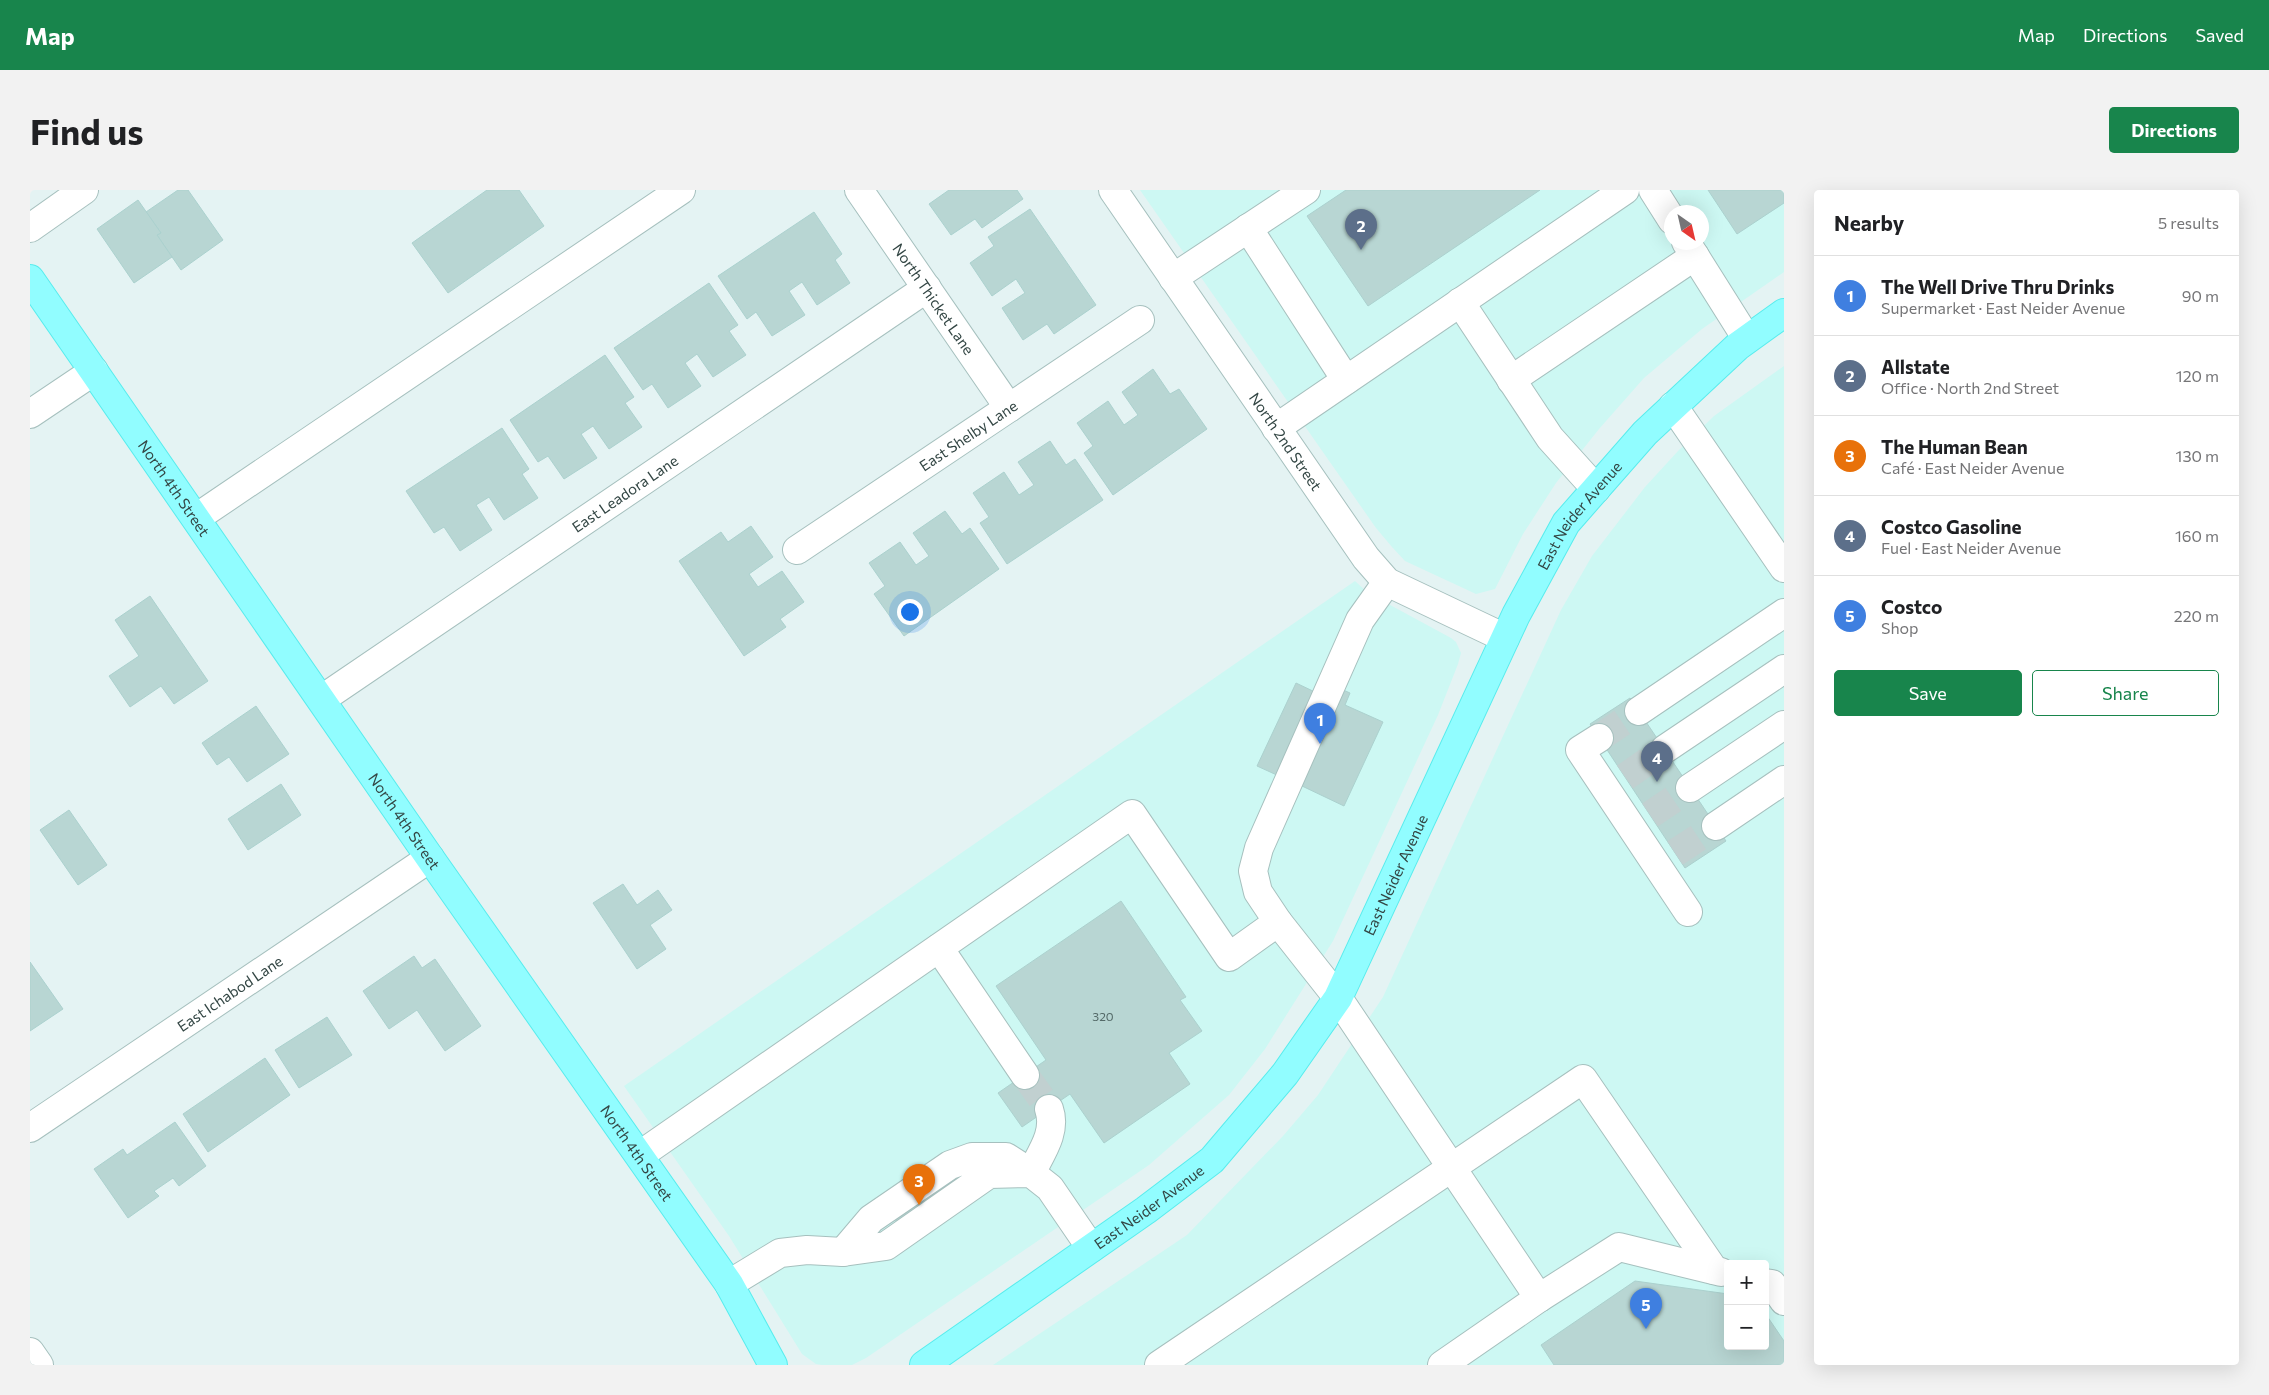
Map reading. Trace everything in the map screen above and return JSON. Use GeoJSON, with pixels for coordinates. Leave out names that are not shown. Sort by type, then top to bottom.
{"type":"FeatureCollection","features":[{"type":"Feature","properties":{"kind":"main road","name":"North 4th Street"},"geometry":{"type":"LineString","coordinates":[[30,279],[322,699],[430,858],[729,1284],[773,1365]]}},
{"type":"Feature","properties":{"kind":"main road","name":"East Neider Avenue"},"geometry":{"type":"LineString","coordinates":[[924,1365],[1146,1210],[1212,1160],[1285,1074],[1338,998],[1505,638],[1566,523],[1645,433],[1673,406],[1747,340],[1784,313]]}},
{"type":"Feature","properties":{"kind":"street"},"geometry":{"type":"LineString","coordinates":[[30,228],[84,190]]}},
{"type":"Feature","properties":{"kind":"street"},"geometry":{"type":"LineString","coordinates":[[196,518],[682,190]]}},
{"type":"Feature","properties":{"kind":"street","name":"North Thicket Lane"},"geometry":{"type":"LineString","coordinates":[[860,190],[1009,408]]}},
{"type":"Feature","properties":{"kind":"street","name":"North 2nd Street"},"geometry":{"type":"LineString","coordinates":[[1113,190],[1366,558],[1387,582],[1505,638]]}},
{"type":"Feature","properties":{"kind":"street"},"geometry":{"type":"LineString","coordinates":[[1173,278],[1306,190]]}},
{"type":"Feature","properties":{"kind":"street"},"geometry":{"type":"LineString","coordinates":[[1276,428],[1625,190]]}},
{"type":"Feature","properties":{"kind":"street"},"geometry":{"type":"LineString","coordinates":[[1652,190],[1664,208]]}},
{"type":"Feature","properties":{"kind":"street"},"geometry":{"type":"LineString","coordinates":[[1248,228],[1346,380]]}},
{"type":"Feature","properties":{"kind":"street"},"geometry":{"type":"LineString","coordinates":[[1511,380],[1689,250]]}},
{"type":"Feature","properties":{"kind":"street"},"geometry":{"type":"LineString","coordinates":[[1691,250],[1747,340]]}},
{"type":"Feature","properties":{"kind":"street","name":"East Leadora Lane"},"geometry":{"type":"LineString","coordinates":[[322,699],[927,288]]}},
{"type":"Feature","properties":{"kind":"street"},"geometry":{"type":"LineString","coordinates":[[1460,302],[1550,438],[1596,489]]}},
{"type":"Feature","properties":{"kind":"street","name":"East Shelby Lane"},"geometry":{"type":"LineString","coordinates":[[797,550],[1140,320]]}},
{"type":"Feature","properties":{"kind":"street"},"geometry":{"type":"LineString","coordinates":[[30,414],[94,371]]}},
{"type":"Feature","properties":{"kind":"street"},"geometry":{"type":"LineString","coordinates":[[1673,406],[1775,535],[1784,568]]}},
{"type":"Feature","properties":{"kind":"street"},"geometry":{"type":"LineString","coordinates":[[1387,582],[1360,620],[1259,848],[1253,871],[1258,892],[1278,922],[1338,998],[1539,1298]]}},
{"type":"Feature","properties":{"kind":"street"},"geometry":{"type":"LineString","coordinates":[[1639,710],[1784,613]]}},
{"type":"Feature","properties":{"kind":"street"},"geometry":{"type":"LineString","coordinates":[[1665,749],[1784,668]]}},
{"type":"Feature","properties":{"kind":"street"},"geometry":{"type":"LineString","coordinates":[[1690,788],[1784,725]]}},
{"type":"Feature","properties":{"kind":"street"},"geometry":{"type":"LineString","coordinates":[[1599,738],[1580,750],[1615,783],[1641,821],[1666,859],[1688,912]]}},
{"type":"Feature","properties":{"kind":"street"},"geometry":{"type":"LineString","coordinates":[[1716,826],[1784,780]]}},
{"type":"Feature","properties":{"kind":"street"},"geometry":{"type":"LineString","coordinates":[[640,1155],[1132,814],[1229,956],[1278,922]]}},
{"type":"Feature","properties":{"kind":"street","name":"East Ichabod Lane"},"geometry":{"type":"LineString","coordinates":[[30,1128],[430,858]]}},
{"type":"Feature","properties":{"kind":"street"},"geometry":{"type":"LineString","coordinates":[[939,948],[1025,1075]]}},
{"type":"Feature","properties":{"kind":"street"},"geometry":{"type":"LineString","coordinates":[[1159,1365],[1583,1079],[1721,1272]]}},
{"type":"Feature","properties":{"kind":"street"},"geometry":{"type":"LineString","coordinates":[[1031,1173],[1051,1133],[1052,1118],[1048,1109]]}},
{"type":"Feature","properties":{"kind":"street"},"geometry":{"type":"LineString","coordinates":[[729,1284],[780,1253],[807,1250],[843,1252],[871,1220],[950,1165],[972,1157],[1006,1157],[1031,1173],[1050,1188],[1090,1248]]}},
{"type":"Feature","properties":{"kind":"street"},"geometry":{"type":"LineString","coordinates":[[1442,1365],[1539,1298],[1619,1247],[1721,1272]]}},
{"type":"Feature","properties":{"kind":"street"},"geometry":{"type":"LineString","coordinates":[[1769,1284],[1772,1284],[1784,1301]]}},
{"type":"Feature","properties":{"kind":"street"},"geometry":{"type":"LineString","coordinates":[[30,1352],[39,1365]]}},
{"type":"Feature","properties":{"kind":"shaded area"},"geometry":{"type":"Polygon","coordinates":[[[1140,190],[1784,190],[1784,272],[1702,329],[1644,378],[1599,429],[1556,483],[1523,534],[1495,589],[1476,594],[1405,561],[1376,528],[1140,190]]]}},
{"type":"Feature","properties":{"kind":"shaded area"},"geometry":{"type":"Polygon","coordinates":[[[1784,366],[1784,1365],[993,1365],[1187,1235],[1283,1136],[1318,1095],[1383,997],[1561,610],[1592,556],[1645,487],[1714,416],[1784,366]]]}},
{"type":"Feature","properties":{"kind":"shaded area"},"geometry":{"type":"Polygon","coordinates":[[[1355,581],[1368,593],[1451,638],[1456,642],[1461,653],[1438,715],[1333,941],[1265,1049],[1229,1095],[1149,1165],[866,1358],[852,1365],[816,1364],[802,1354],[729,1236],[624,1086],[1355,581]]]}},
{"type":"Feature","properties":{"kind":"building"},"geometry":{"type":"Polygon","coordinates":[[[178,190],[188,190],[223,240],[181,270],[157,235],[161,233],[146,212],[178,190]]]}},
{"type":"Feature","properties":{"kind":"building"},"geometry":{"type":"Polygon","coordinates":[[[487,190],[519,190],[544,226],[448,293],[412,243],[487,190]]]}},
{"type":"Feature","properties":{"kind":"building"},"geometry":{"type":"Polygon","coordinates":[[[949,190],[1017,190],[1023,199],[982,228],[975,219],[951,235],[929,204],[949,190]]]}},
{"type":"Feature","properties":{"kind":"building"},"geometry":{"type":"Polygon","coordinates":[[[1346,190],[1540,190],[1368,306],[1307,216],[1346,190]]]}},
{"type":"Feature","properties":{"kind":"building"},"geometry":{"type":"Polygon","coordinates":[[[1708,190],[1784,190],[1784,203],[1737,234],[1708,190]]]}},
{"type":"Feature","properties":{"kind":"building"},"geometry":{"type":"Polygon","coordinates":[[[138,200],[161,233],[157,235],[172,257],[134,283],[97,229],[138,200]]]}},
{"type":"Feature","properties":{"kind":"building"},"geometry":{"type":"Polygon","coordinates":[[[1030,209],[1096,305],[1054,334],[1047,324],[1023,340],[1002,308],[1025,293],[1016,279],[992,296],[970,263],[994,246],[988,237],[1030,209]]]}},
{"type":"Feature","properties":{"kind":"building"},"geometry":{"type":"Polygon","coordinates":[[[814,212],[842,254],[835,260],[850,283],[817,305],[802,282],[789,291],[805,315],[772,336],[756,312],[747,319],[718,276],[814,212]]]}},
{"type":"Feature","properties":{"kind":"building"},"geometry":{"type":"Polygon","coordinates":[[[709,283],[738,325],[729,331],[746,355],[713,377],[697,354],[685,363],[701,386],[668,408],[652,384],[643,390],[614,348],[709,283]]]}},
{"type":"Feature","properties":{"kind":"building"},"geometry":{"type":"Polygon","coordinates":[[[605,355],[634,397],[625,403],[642,427],[609,449],[593,426],[581,434],[597,458],[564,479],[548,456],[538,462],[510,420],[605,355]]]}},
{"type":"Feature","properties":{"kind":"building"},"geometry":{"type":"Polygon","coordinates":[[[1153,369],[1170,394],[1179,389],[1207,429],[1113,495],[1084,453],[1093,446],[1077,423],[1108,401],[1124,425],[1138,415],[1122,392],[1153,369]]]}},
{"type":"Feature","properties":{"kind":"building"},"geometry":{"type":"Polygon","coordinates":[[[502,428],[529,469],[522,474],[538,498],[504,520],[489,497],[476,505],[492,530],[460,551],[444,527],[434,533],[406,491],[502,428]]]}},
{"type":"Feature","properties":{"kind":"building"},"geometry":{"type":"Polygon","coordinates":[[[1050,441],[1066,465],[1075,459],[1103,500],[1007,564],[980,523],[989,517],[973,493],[1004,472],[1019,495],[1034,485],[1018,462],[1050,441]]]}},
{"type":"Feature","properties":{"kind":"building"},"geometry":{"type":"Polygon","coordinates":[[[945,511],[962,534],[970,528],[999,569],[904,636],[874,594],[885,586],[869,563],[900,542],[916,565],[929,556],[913,533],[945,511]]]}},
{"type":"Feature","properties":{"kind":"building"},"geometry":{"type":"Polygon","coordinates":[[[751,526],[773,557],[749,574],[758,587],[782,571],[804,602],[780,619],[786,627],[744,656],[679,561],[721,532],[728,542],[751,526]]]}},
{"type":"Feature","properties":{"kind":"building"},"geometry":{"type":"Polygon","coordinates":[[[150,596],[208,681],[174,704],[161,686],[130,707],[109,676],[139,656],[115,620],[150,596]]]}},
{"type":"Feature","properties":{"kind":"building"},"geometry":{"type":"Polygon","coordinates":[[[1323,681],[1350,693],[1345,705],[1383,722],[1344,806],[1302,786],[1288,815],[1279,776],[1257,766],[1296,683],[1317,693],[1323,681]]]}},
{"type":"Feature","properties":{"kind":"building"},"geometry":{"type":"Polygon","coordinates":[[[1630,698],[1726,841],[1685,868],[1590,724],[1630,698]]]}},
{"type":"Feature","properties":{"kind":"building"},"geometry":{"type":"Polygon","coordinates":[[[256,706],[289,754],[247,782],[229,757],[217,765],[202,743],[256,706]]]}},
{"type":"Feature","properties":{"kind":"building"},"geometry":{"type":"Polygon","coordinates":[[[281,784],[301,815],[248,850],[228,819],[281,784]]]}},
{"type":"Feature","properties":{"kind":"building"},"geometry":{"type":"Polygon","coordinates":[[[69,810],[107,865],[78,885],[40,830],[69,810]]]}},
{"type":"Feature","properties":{"kind":"building"},"geometry":{"type":"Polygon","coordinates":[[[623,884],[637,905],[658,890],[672,910],[650,925],[666,949],[637,969],[593,903],[623,884]]]}},
{"type":"Feature","properties":{"kind":"building"},"geometry":{"type":"Polygon","coordinates":[[[1121,901],[1186,997],[1180,1000],[1202,1031],[1169,1053],[1190,1084],[1104,1143],[1070,1094],[1022,1127],[998,1093],[1046,1060],[996,986],[1121,901]]]}},
{"type":"Feature","properties":{"kind":"building"},"geometry":{"type":"Polygon","coordinates":[[[414,956],[422,968],[435,959],[481,1026],[445,1051],[417,1010],[389,1029],[363,991],[414,956]]]}},
{"type":"Feature","properties":{"kind":"building"},"geometry":{"type":"Polygon","coordinates":[[[30,962],[63,1009],[30,1031],[30,962]]]}},
{"type":"Feature","properties":{"kind":"building"},"geometry":{"type":"Polygon","coordinates":[[[327,1017],[352,1055],[299,1088],[275,1050],[327,1017]]]}},
{"type":"Feature","properties":{"kind":"building"},"geometry":{"type":"Polygon","coordinates":[[[265,1058],[290,1095],[208,1152],[183,1114],[265,1058]]]}},
{"type":"Feature","properties":{"kind":"building"},"geometry":{"type":"Polygon","coordinates":[[[175,1122],[206,1166],[179,1186],[173,1178],[154,1191],[159,1196],[128,1218],[94,1169],[123,1149],[127,1155],[175,1122]]]}},
{"type":"Feature","properties":{"kind":"building"},"geometry":{"type":"Polygon","coordinates":[[[937,1182],[947,1197],[901,1228],[891,1213],[937,1182]]]}},
{"type":"Feature","properties":{"kind":"building"},"geometry":{"type":"Polygon","coordinates":[[[1635,1281],[1724,1293],[1724,1350],[1769,1350],[1769,1319],[1784,1341],[1784,1365],[1554,1365],[1541,1345],[1635,1281]]]}},
{"type":"Feature","properties":{"kind":"tunnel"},"geometry":{"type":"LineString","coordinates":[[1599,738],[1639,711]]}},
{"type":"Feature","properties":{"kind":"tunnel"},"geometry":{"type":"LineString","coordinates":[[1625,777],[1665,749]]}},
{"type":"Feature","properties":{"kind":"tunnel"},"geometry":{"type":"LineString","coordinates":[[1650,815],[1690,788]]}},
{"type":"Feature","properties":{"kind":"tunnel"},"geometry":{"type":"LineString","coordinates":[[1675,853],[1716,826]]}},
{"type":"Feature","properties":{"kind":"tunnel"},"geometry":{"type":"LineString","coordinates":[[1025,1075],[1049,1109]]}},
{"type":"Feature","properties":{"kind":"place","name":"Allstate"},"geometry":{"type":"Point","coordinates":[1361,250]}},
{"type":"Feature","properties":{"kind":"place","name":"The Well Drive Thru Drinks"},"geometry":{"type":"Point","coordinates":[1320,744]}},
{"type":"Feature","properties":{"kind":"place","name":"Costco Gasoline"},"geometry":{"type":"Point","coordinates":[1657,782]}},
{"type":"Feature","properties":{"kind":"place","name":"The Human Bean"},"geometry":{"type":"Point","coordinates":[919,1205]}},
{"type":"Feature","properties":{"kind":"place","name":"Costco"},"geometry":{"type":"Point","coordinates":[1646,1329]}}]}
